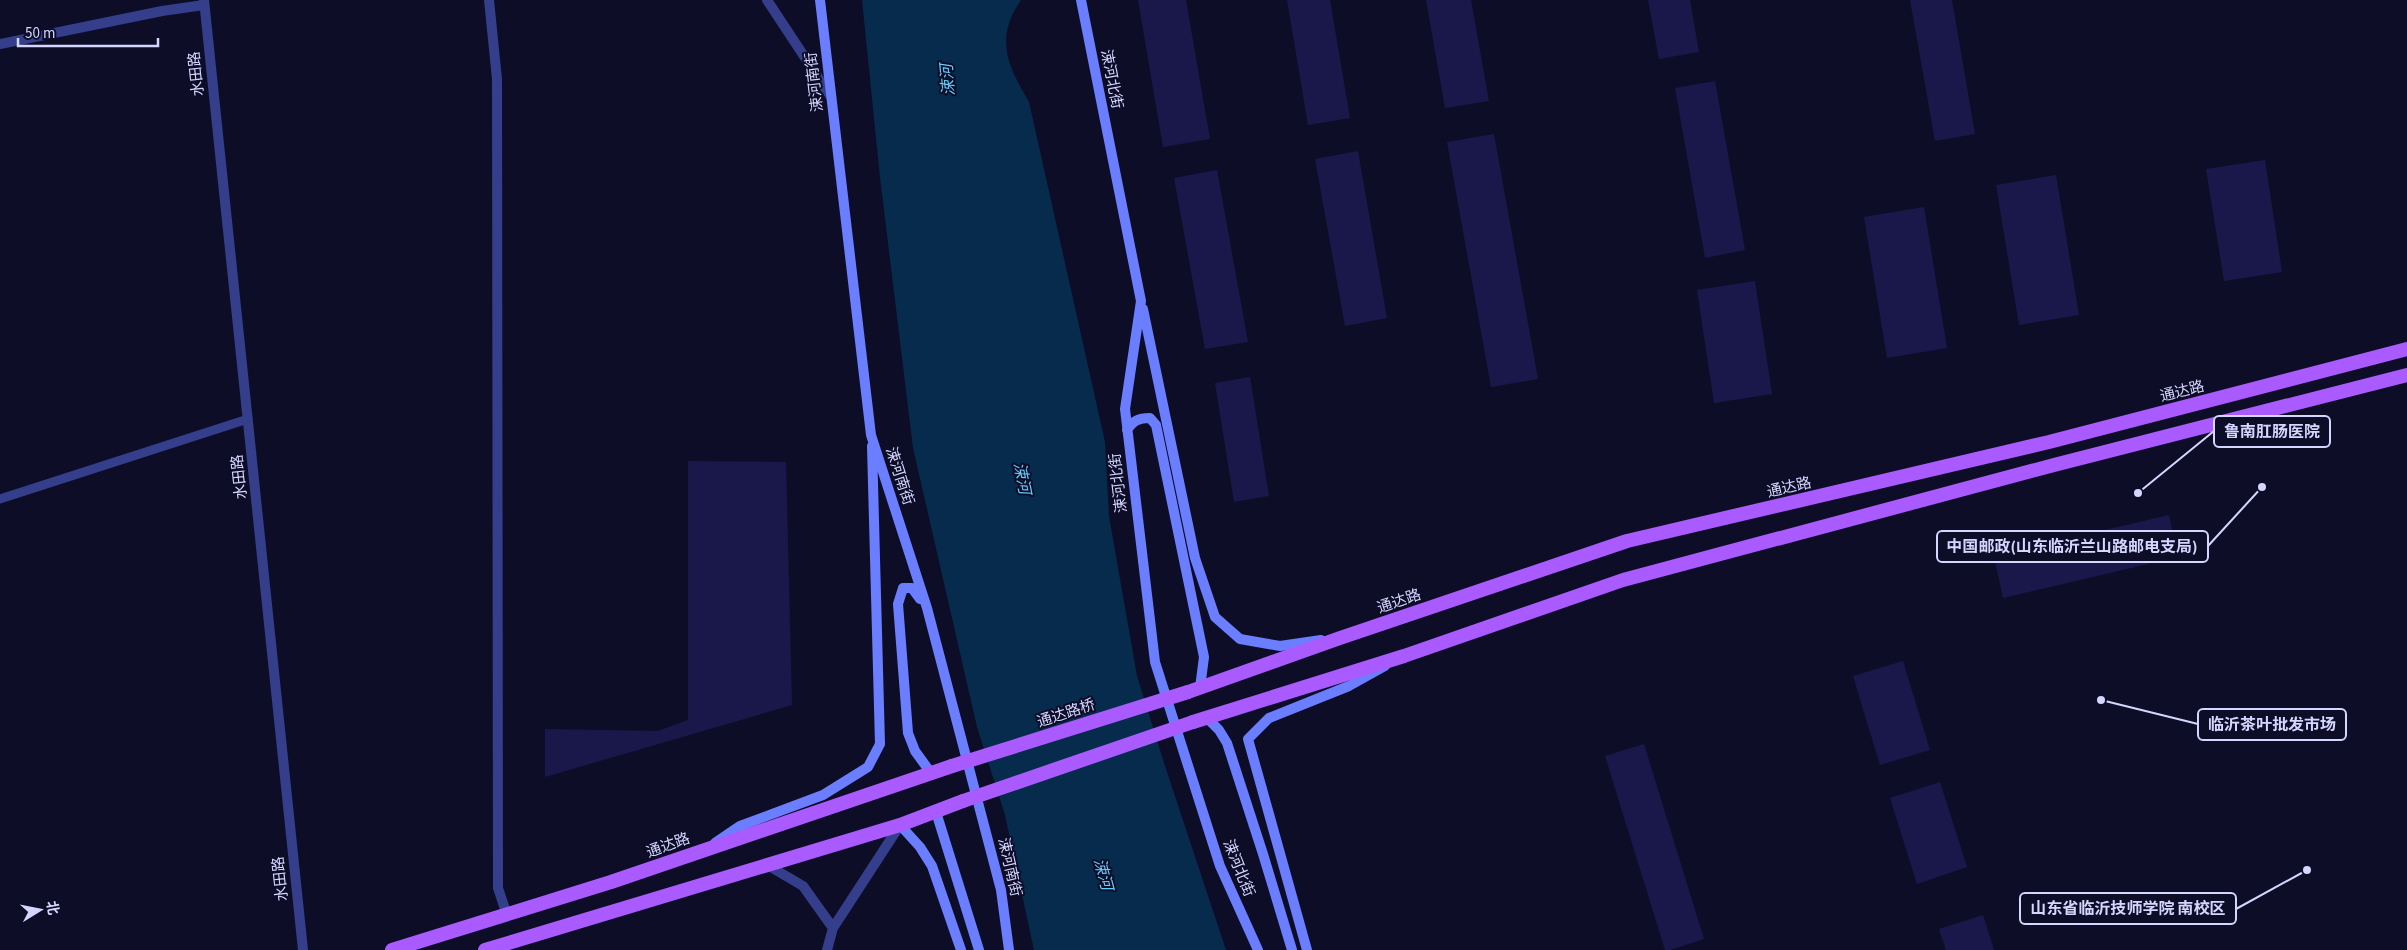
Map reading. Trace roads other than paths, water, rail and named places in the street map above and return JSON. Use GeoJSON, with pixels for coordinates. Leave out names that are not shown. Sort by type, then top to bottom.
{"type":"FeatureCollection","features":[{"type":"Feature","properties":{"kind":"main road","name":"涑河南街"},"geometry":{"type":"LineString","coordinates":[[820,0],[872,435],[927,608],[1001,890],[1008,950]]}},
{"type":"Feature","properties":{"kind":"main road","name":"涑河北街"},"geometry":{"type":"LineString","coordinates":[[1081,0],[1141,301],[1125,409],[1155,662],[1220,866],[1258,950]]}},
{"type":"Feature","properties":{"kind":"main road"},"geometry":{"type":"LineString","coordinates":[[1141,301],[1195,558],[1215,617],[1240,639],[1280,646],[1340,638]]}},
{"type":"Feature","properties":{"kind":"main road","name":"通达路"},"geometry":{"type":"LineString","coordinates":[[1194,690],[1340,638],[1627,541],[2048,442],[2407,350]]}},
{"type":"Feature","properties":{"kind":"main road"},"geometry":{"type":"LineString","coordinates":[[485,950],[900,825],[963,801],[1200,719],[1404,656],[1623,580],[2054,464],[2407,375]]}},
{"type":"Feature","properties":{"kind":"main road"},"geometry":{"type":"LineString","coordinates":[[1127,430],[1133,421],[1142,418],[1150,418],[1156,425],[1204,658],[1194,690]]}},
{"type":"Feature","properties":{"kind":"main road"},"geometry":{"type":"LineString","coordinates":[[709,847],[740,826],[823,795],[868,767],[880,744],[872,435]]}},
{"type":"Feature","properties":{"kind":"main road"},"geometry":{"type":"LineString","coordinates":[[927,608],[912,588],[903,588],[898,604],[908,733],[915,751],[930,774]]}},
{"type":"Feature","properties":{"kind":"main road"},"geometry":{"type":"LineString","coordinates":[[1307,950],[1248,739],[1268,718],[1349,686],[1404,656]]}},
{"type":"Feature","properties":{"kind":"main road","name":"通达路桥"},"geometry":{"type":"LineString","coordinates":[[952,766],[1194,690]]}},
{"type":"Feature","properties":{"kind":"main road"},"geometry":{"type":"LineString","coordinates":[[1200,719],[1220,730],[1226,744],[1263,854],[1292,950]]}},
{"type":"Feature","properties":{"kind":"main road","name":"通达路"},"geometry":{"type":"LineString","coordinates":[[392,950],[611,882],[709,847],[952,766]]}},
{"type":"Feature","properties":{"kind":"main road"},"geometry":{"type":"LineString","coordinates":[[936,812],[979,950]]}},
{"type":"Feature","properties":{"kind":"main road"},"geometry":{"type":"LineString","coordinates":[[900,825],[920,847],[932,866],[961,950]]}},
{"type":"Feature","properties":{"kind":"street"},"geometry":{"type":"LineString","coordinates":[[488,0],[497,78],[498,888],[506,915]]}},
{"type":"Feature","properties":{"kind":"street"},"geometry":{"type":"LineString","coordinates":[[767,0],[831,96]]}},
{"type":"Feature","properties":{"kind":"street"},"geometry":{"type":"LineString","coordinates":[[0,44],[204,3]]}},
{"type":"Feature","properties":{"kind":"street","name":"水田路"},"geometry":{"type":"LineString","coordinates":[[204,3],[303,950]]}},
{"type":"Feature","properties":{"kind":"street"},"geometry":{"type":"LineString","coordinates":[[826,950],[834,928],[900,825]]}},
{"type":"Feature","properties":{"kind":"street"},"geometry":{"type":"LineString","coordinates":[[769,866],[803,886],[834,928]]}},
{"type":"Feature","properties":{"kind":"lane"},"geometry":{"type":"LineString","coordinates":[[0,499],[248,419]]}},
{"type":"Feature","properties":{"kind":"water","name":"涑河"},"geometry":{"type":"Polygon","coordinates":[[[862,0],[1021,0],[1008,27],[1007,52],[1015,76],[1029,102],[1105,442],[1109,516],[1137,676],[1226,950],[1034,950],[1005,815],[977,727],[913,448],[880,177],[862,0]]]}},
{"type":"Feature","properties":{"kind":"place","name":"中国邮政(山东临沂兰山路邮电支局)"},"geometry":{"type":"Point","coordinates":[2262,487]}},
{"type":"Feature","properties":{"kind":"place","name":"鲁南肛肠医院"},"geometry":{"type":"Point","coordinates":[2138,493]}},
{"type":"Feature","properties":{"kind":"place","name":"临沂茶叶批发市场"},"geometry":{"type":"Point","coordinates":[2101,700]}},
{"type":"Feature","properties":{"kind":"place","name":"山东省临沂技师学院 南校区"},"geometry":{"type":"Point","coordinates":[2307,870]}}]}
